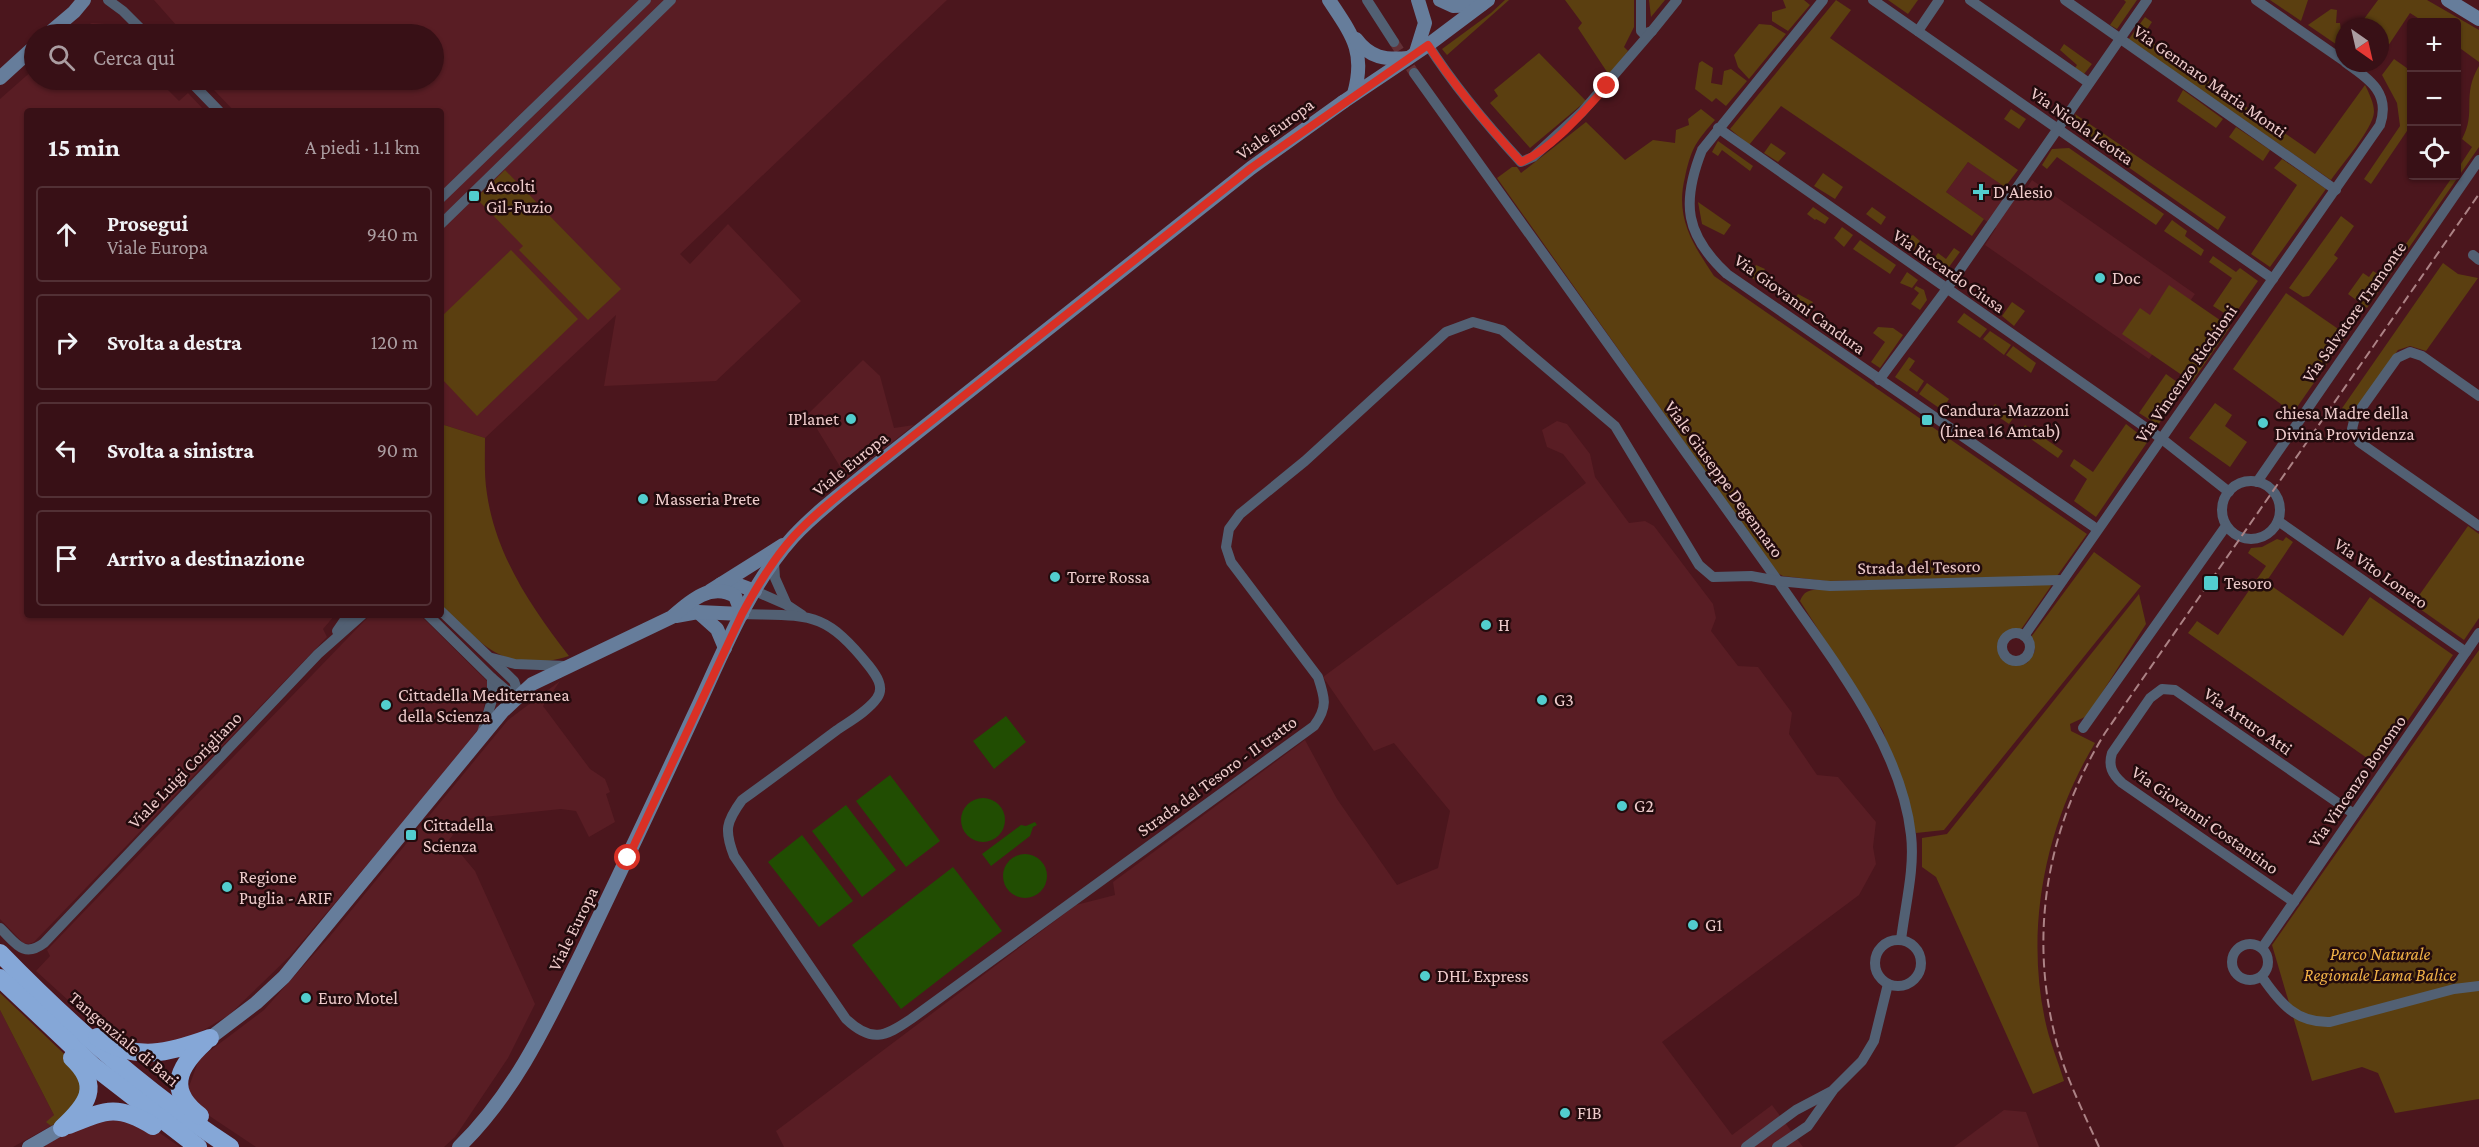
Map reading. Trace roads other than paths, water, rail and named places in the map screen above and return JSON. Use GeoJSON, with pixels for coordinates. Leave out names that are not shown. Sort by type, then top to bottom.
{"type":"FeatureCollection","features":[{"type":"Feature","properties":{"kind":"highway","name":"Tangenziale di Bari"},"geometry":{"type":"LineString","coordinates":[[0,953],[54,1006],[138,1080],[225,1144]]}},
{"type":"Feature","properties":{"kind":"highway"},"geometry":{"type":"LineString","coordinates":[[0,978],[92,1065],[198,1147]]}},
{"type":"Feature","properties":{"kind":"highway"},"geometry":{"type":"LineString","coordinates":[[0,988],[76,1061],[88,1080],[88,1096],[84,1105],[62,1128]]}},
{"type":"Feature","properties":{"kind":"highway"},"geometry":{"type":"LineString","coordinates":[[54,1006],[67,1010],[95,1035],[125,1050],[147,1053],[168,1052],[210,1038]]}},
{"type":"Feature","properties":{"kind":"highway"},"geometry":{"type":"LineString","coordinates":[[210,1038],[185,1063],[179,1083],[184,1101],[208,1122],[225,1144]]}},
{"type":"Feature","properties":{"kind":"highway"},"geometry":{"type":"LineString","coordinates":[[62,1128],[97,1113],[115,1111],[132,1113],[189,1147]]}},
{"type":"Feature","properties":{"kind":"main road"},"geometry":{"type":"LineString","coordinates":[[60,24],[84,0]]}},
{"type":"Feature","properties":{"kind":"main road"},"geometry":{"type":"LineString","coordinates":[[1329,0],[1356,46],[1360,60],[1360,73],[1349,98]]}},
{"type":"Feature","properties":{"kind":"main road"},"geometry":{"type":"LineString","coordinates":[[1337,13],[1368,52],[1381,58],[1417,52],[1425,23],[1418,0]]}},
{"type":"Feature","properties":{"kind":"main road"},"geometry":{"type":"LineString","coordinates":[[1440,0],[1453,6],[1486,2]]}},
{"type":"Feature","properties":{"kind":"main road"},"geometry":{"type":"LineString","coordinates":[[2448,0],[2479,19]]}},
{"type":"Feature","properties":{"kind":"main road","name":"Viale Europa"},"geometry":{"type":"LineString","coordinates":[[459,1147],[492,1109],[541,1036],[628,858],[742,614],[774,562],[792,538],[817,513],[1232,182],[1486,2]]}},
{"type":"Feature","properties":{"kind":"main road"},"geometry":{"type":"LineString","coordinates":[[0,78],[24,56]]}},
{"type":"Feature","properties":{"kind":"main road"},"geometry":{"type":"LineString","coordinates":[[672,617],[686,605],[792,538]]}},
{"type":"Feature","properties":{"kind":"main road"},"geometry":{"type":"LineString","coordinates":[[721,584],[739,585],[755,591]]}},
{"type":"Feature","properties":{"kind":"main road"},"geometry":{"type":"LineString","coordinates":[[210,1038],[256,1003],[284,976],[379,864],[479,739],[519,695],[532,684],[672,617],[698,612],[742,614],[735,596],[719,590],[708,592]]}},
{"type":"Feature","properties":{"kind":"main road"},"geometry":{"type":"LineString","coordinates":[[698,612],[717,629],[725,648]]}},
{"type":"Feature","properties":{"kind":"main road"},"geometry":{"type":"LineString","coordinates":[[29,1147],[62,1128]]}},
{"type":"Feature","properties":{"kind":"street"},"geometry":{"type":"LineString","coordinates":[[108,0],[136,24]]}},
{"type":"Feature","properties":{"kind":"street"},"geometry":{"type":"LineString","coordinates":[[444,195],[646,0]]}},
{"type":"Feature","properties":{"kind":"street"},"geometry":{"type":"LineString","coordinates":[[444,221],[671,0]]}},
{"type":"Feature","properties":{"kind":"street"},"geometry":{"type":"LineString","coordinates":[[1367,0],[1394,42]]}},
{"type":"Feature","properties":{"kind":"street"},"geometry":{"type":"LineString","coordinates":[[1641,0],[1641,31],[1647,33],[1652,30]]}},
{"type":"Feature","properties":{"kind":"street"},"geometry":{"type":"LineString","coordinates":[[1417,52],[1471,103],[1521,162],[1533,157],[1582,112],[1677,0]]}},
{"type":"Feature","properties":{"kind":"street","name":"Via Giovanni Candura"},"geometry":{"type":"LineString","coordinates":[[1823,0],[1702,150],[1688,194],[1689,213],[1705,249],[1714,262],[1727,274],[2097,529]]}},
{"type":"Feature","properties":{"kind":"street","name":"Via Nicola Leotta"},"geometry":{"type":"LineString","coordinates":[[1873,0],[2273,279]]}},
{"type":"Feature","properties":{"kind":"street"},"geometry":{"type":"LineString","coordinates":[[1918,31],[1939,0]]}},
{"type":"Feature","properties":{"kind":"street"},"geometry":{"type":"LineString","coordinates":[[1970,0],[2089,83]]}},
{"type":"Feature","properties":{"kind":"street","name":"Via Gennaro Maria Monti"},"geometry":{"type":"LineString","coordinates":[[2065,0],[2336,190]]}},
{"type":"Feature","properties":{"kind":"street"},"geometry":{"type":"LineString","coordinates":[[1879,380],[1946,290],[2147,0]]}},
{"type":"Feature","properties":{"kind":"street"},"geometry":{"type":"LineString","coordinates":[[2256,0],[2335,55]]}},
{"type":"Feature","properties":{"kind":"street","name":"Via Vincenzo Ricchioni"},"geometry":{"type":"LineString","coordinates":[[2024,636],[2376,131],[2383,111],[2379,92],[2371,80],[2359,72]]}},
{"type":"Feature","properties":{"kind":"street","name":"Viale Giuseppe Degennaro"},"geometry":{"type":"LineString","coordinates":[[1414,74],[1778,581],[1831,659],[1888,751],[1902,790],[1911,835],[1912,861],[1900,940]]}},
{"type":"Feature","properties":{"kind":"street"},"geometry":{"type":"LineString","coordinates":[[199,90],[216,108]]}},
{"type":"Feature","properties":{"kind":"street","name":"Via Riccardo Ciusa"},"geometry":{"type":"LineString","coordinates":[[1718,128],[1946,290],[2162,439],[2229,492]]}},
{"type":"Feature","properties":{"kind":"street","name":"Via Salvatore Tramonte"},"geometry":{"type":"LineString","coordinates":[[2257,482],[2479,160]]}},
{"type":"Feature","properties":{"kind":"street","name":"Strada del Tesoro - II tratto"},"geometry":{"type":"LineString","coordinates":[[803,616],[821,621],[835,629],[852,645],[877,676],[880,686],[877,698],[858,715],[742,800],[729,818],[727,838],[734,856],[846,1018],[858,1030],[872,1036],[892,1032],[911,1019],[1314,726],[1323,714],[1325,697],[1318,677],[1231,562],[1226,547],[1229,529],[1240,514],[1305,462],[1446,332],[1473,322],[1502,330],[1615,426],[1699,565],[1713,577],[1750,576],[1778,581]]}},
{"type":"Feature","properties":{"kind":"street"},"geometry":{"type":"LineString","coordinates":[[2479,396],[2422,356],[2410,352],[2397,358],[2353,423],[2352,429],[2359,442],[2479,526]]}},
{"type":"Feature","properties":{"kind":"street"},"geometry":{"type":"LineString","coordinates":[[2257,482],[2265,485],[2277,497],[2278,521],[2273,529],[2258,538],[2240,537],[2226,526],[2222,509],[2229,492],[2242,483],[2257,482]]}},
{"type":"Feature","properties":{"kind":"street","name":"Via Vito Lonero"},"geometry":{"type":"LineString","coordinates":[[2278,521],[2466,652]]}},
{"type":"Feature","properties":{"kind":"street"},"geometry":{"type":"LineString","coordinates":[[2083,728],[2226,526]]}},
{"type":"Feature","properties":{"kind":"street"},"geometry":{"type":"LineString","coordinates":[[774,562],[775,578],[788,605]]}},
{"type":"Feature","properties":{"kind":"street","name":"Strada del Tesoro"},"geometry":{"type":"LineString","coordinates":[[1778,581],[1830,586],[2061,580]]}},
{"type":"Feature","properties":{"kind":"street"},"geometry":{"type":"LineString","coordinates":[[755,591],[788,605],[803,616]]}},
{"type":"Feature","properties":{"kind":"street"},"geometry":{"type":"LineString","coordinates":[[755,591],[760,607],[771,615]]}},
{"type":"Feature","properties":{"kind":"street"},"geometry":{"type":"LineString","coordinates":[[444,614],[514,681],[519,695]]}},
{"type":"Feature","properties":{"kind":"street"},"geometry":{"type":"LineString","coordinates":[[742,614],[803,616]]}},
{"type":"Feature","properties":{"kind":"street"},"geometry":{"type":"LineString","coordinates":[[318,654],[346,618]]}},
{"type":"Feature","properties":{"kind":"street","name":"Viale Luigi Corigliano"},"geometry":{"type":"LineString","coordinates":[[0,927],[18,946],[26,950],[35,949],[44,943],[318,654],[359,618]]}},
{"type":"Feature","properties":{"kind":"street"},"geometry":{"type":"LineString","coordinates":[[431,618],[492,678],[506,690],[519,695]]}},
{"type":"Feature","properties":{"kind":"street","name":"Via Vincenzo Bonomo"},"geometry":{"type":"LineString","coordinates":[[2262,948],[2479,633]]}},
{"type":"Feature","properties":{"kind":"street"},"geometry":{"type":"LineString","coordinates":[[490,658],[515,664],[569,666]]}},
{"type":"Feature","properties":{"kind":"street"},"geometry":{"type":"LineString","coordinates":[[479,739],[492,700],[492,678]]}},
{"type":"Feature","properties":{"kind":"street","name":"Via Arturo Atti"},"geometry":{"type":"LineString","coordinates":[[2130,727],[2156,692],[2162,689],[2175,690],[2354,814]]}},
{"type":"Feature","properties":{"kind":"street","name":"Via Giovanni Costantino"},"geometry":{"type":"LineString","coordinates":[[2130,727],[2110,760],[2116,778],[2294,902]]}},
{"type":"Feature","properties":{"kind":"street"},"geometry":{"type":"LineString","coordinates":[[1900,940],[1908,941],[1919,951],[1922,965],[1920,973],[1910,984],[1895,987],[1878,976],[1875,963],[1882,946],[1900,940]]}},
{"type":"Feature","properties":{"kind":"street"},"geometry":{"type":"LineString","coordinates":[[2250,944],[2262,948],[2269,962],[2262,977],[2250,981],[2238,977],[2232,966],[2234,953],[2238,948],[2250,944]]}},
{"type":"Feature","properties":{"kind":"street"},"geometry":{"type":"LineString","coordinates":[[2262,977],[2273,993],[2298,1017],[2314,1023],[2330,1022],[2454,989],[2479,986]]}},
{"type":"Feature","properties":{"kind":"street"},"geometry":{"type":"LineString","coordinates":[[1777,1147],[1808,1126],[1834,1089],[1862,1061],[1874,1041],[1888,984]]}},
{"type":"Feature","properties":{"kind":"street"},"geometry":{"type":"LineString","coordinates":[[1746,1147],[1796,1110],[1834,1089]]}},
{"type":"Feature","properties":{"kind":"tunnel"},"geometry":{"type":"LineString","coordinates":[[1394,42],[1414,73]]}},
{"type":"Feature","properties":{"kind":"railway"},"geometry":{"type":"LineString","coordinates":[[2099,1147],[2062,1062],[2047,993],[2044,915],[2049,877],[2070,803],[2105,733],[2479,194]]}},
{"type":"Feature","properties":{"kind":"place","name":"D'Alesio"},"geometry":{"type":"Point","coordinates":[1981,192]}},
{"type":"Feature","properties":{"kind":"place","name":"Accolti Gil-Fuzio"},"geometry":{"type":"Point","coordinates":[474,196]}},
{"type":"Feature","properties":{"kind":"place","name":"Doc"},"geometry":{"type":"Point","coordinates":[2100,278]}},
{"type":"Feature","properties":{"kind":"place","name":"IPlanet"},"geometry":{"type":"Point","coordinates":[851,419]}},
{"type":"Feature","properties":{"kind":"place","name":"Candura-Mazzoni (Linea 16 Amtab)"},"geometry":{"type":"Point","coordinates":[1927,420]}},
{"type":"Feature","properties":{"kind":"place","name":"chiesa Madre della Divina Provvidenza"},"geometry":{"type":"Point","coordinates":[2263,423]}},
{"type":"Feature","properties":{"kind":"place","name":"Masseria Prete"},"geometry":{"type":"Point","coordinates":[643,499]}},
{"type":"Feature","properties":{"kind":"place","name":"Torre Rossa"},"geometry":{"type":"Point","coordinates":[1055,577]}},
{"type":"Feature","properties":{"kind":"place","name":"Tesoro"},"geometry":{"type":"Point","coordinates":[2211,583]}},
{"type":"Feature","properties":{"kind":"place","name":"H"},"geometry":{"type":"Point","coordinates":[1486,625]}},
{"type":"Feature","properties":{"kind":"place","name":"G3"},"geometry":{"type":"Point","coordinates":[1542,700]}},
{"type":"Feature","properties":{"kind":"place","name":"Cittadella Mediterranea della Scienza"},"geometry":{"type":"Point","coordinates":[386,705]}},
{"type":"Feature","properties":{"kind":"place","name":"G2"},"geometry":{"type":"Point","coordinates":[1622,806]}},
{"type":"Feature","properties":{"kind":"place","name":"Cittadella Scienza"},"geometry":{"type":"Point","coordinates":[411,835]}},
{"type":"Feature","properties":{"kind":"place","name":"Regione Puglia - ARIF"},"geometry":{"type":"Point","coordinates":[227,887]}},
{"type":"Feature","properties":{"kind":"place","name":"G1"},"geometry":{"type":"Point","coordinates":[1693,925]}},
{"type":"Feature","properties":{"kind":"place","name":"DHL Express"},"geometry":{"type":"Point","coordinates":[1425,976]}},
{"type":"Feature","properties":{"kind":"place","name":"Euro Motel"},"geometry":{"type":"Point","coordinates":[306,998]}},
{"type":"Feature","properties":{"kind":"place","name":"F1B"},"geometry":{"type":"Point","coordinates":[1565,1113]}},
{"type":"Feature","properties":{"kind":"park label","name":"Parco Naturale Regionale Lama Balice"},"geometry":{"type":"Point","coordinates":[2380,964]}}]}
